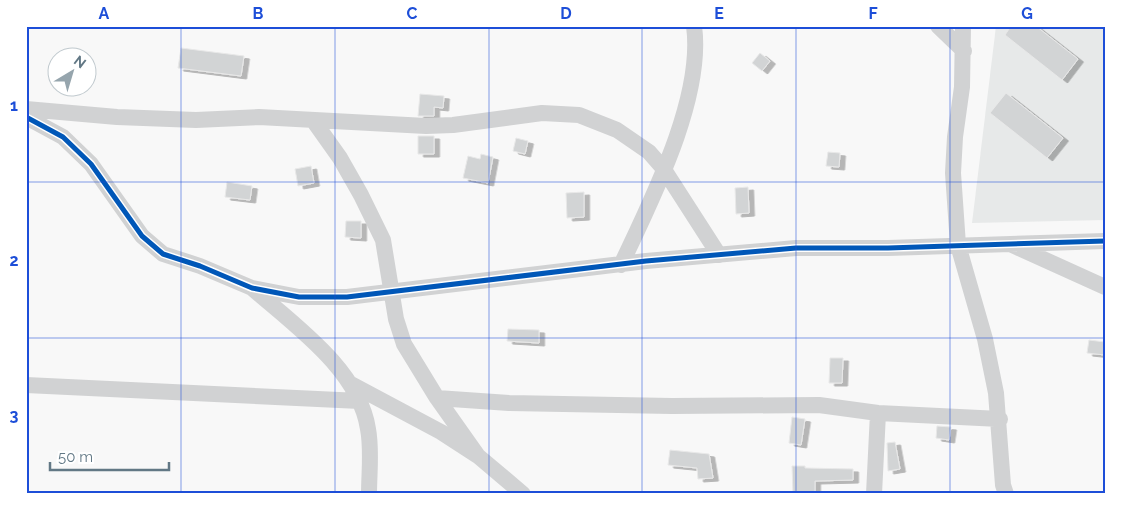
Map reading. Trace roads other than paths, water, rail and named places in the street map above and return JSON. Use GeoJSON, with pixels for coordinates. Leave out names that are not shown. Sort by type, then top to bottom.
{"type":"FeatureCollection","features":[{"type":"Feature","properties":{"kind":"street"},"geometry":{"type":"LineString","coordinates":[[621,265],[663,168],[682,118],[691,82],[696,42],[694,26]]}},
{"type":"Feature","properties":{"kind":"street"},"geometry":{"type":"LineString","coordinates":[[938,26],[964,51]]}},
{"type":"Feature","properties":{"kind":"street"},"geometry":{"type":"LineString","coordinates":[[963,26],[964,51],[953,173],[958,245],[985,339],[1000,419],[1003,485],[1006,494]]}},
{"type":"Feature","properties":{"kind":"street"},"geometry":{"type":"LineString","coordinates":[[26,109],[117,117],[196,120],[259,117],[426,126],[454,125],[542,113],[578,116],[617,130],[649,152],[663,168],[719,255]]}},
{"type":"Feature","properties":{"kind":"street"},"geometry":{"type":"LineString","coordinates":[[26,117],[63,137],[90,164],[142,236],[163,254],[200,266],[252,288],[299,297],[347,297],[621,265],[796,248],[888,248],[1105,241]]}},
{"type":"Feature","properties":{"kind":"street"},"geometry":{"type":"LineString","coordinates":[[313,120],[340,158],[361,194],[383,240],[396,319],[404,344],[437,398],[478,456]]}},
{"type":"Feature","properties":{"kind":"street"},"geometry":{"type":"LineString","coordinates":[[1008,243],[1105,287]]}},
{"type":"Feature","properties":{"kind":"street"},"geometry":{"type":"LineString","coordinates":[[252,288],[311,340],[349,383],[360,401],[369,430],[369,494]]}},
{"type":"Feature","properties":{"kind":"street"},"geometry":{"type":"LineString","coordinates":[[349,383],[441,432],[478,456],[523,494]]}},
{"type":"Feature","properties":{"kind":"street"},"geometry":{"type":"LineString","coordinates":[[26,385],[360,401]]}},
{"type":"Feature","properties":{"kind":"street"},"geometry":{"type":"LineString","coordinates":[[437,398],[509,403],[662,406],[819,405],[878,413],[1000,419]]}},
{"type":"Feature","properties":{"kind":"street"},"geometry":{"type":"LineString","coordinates":[[874,494],[878,413]]}}]}
